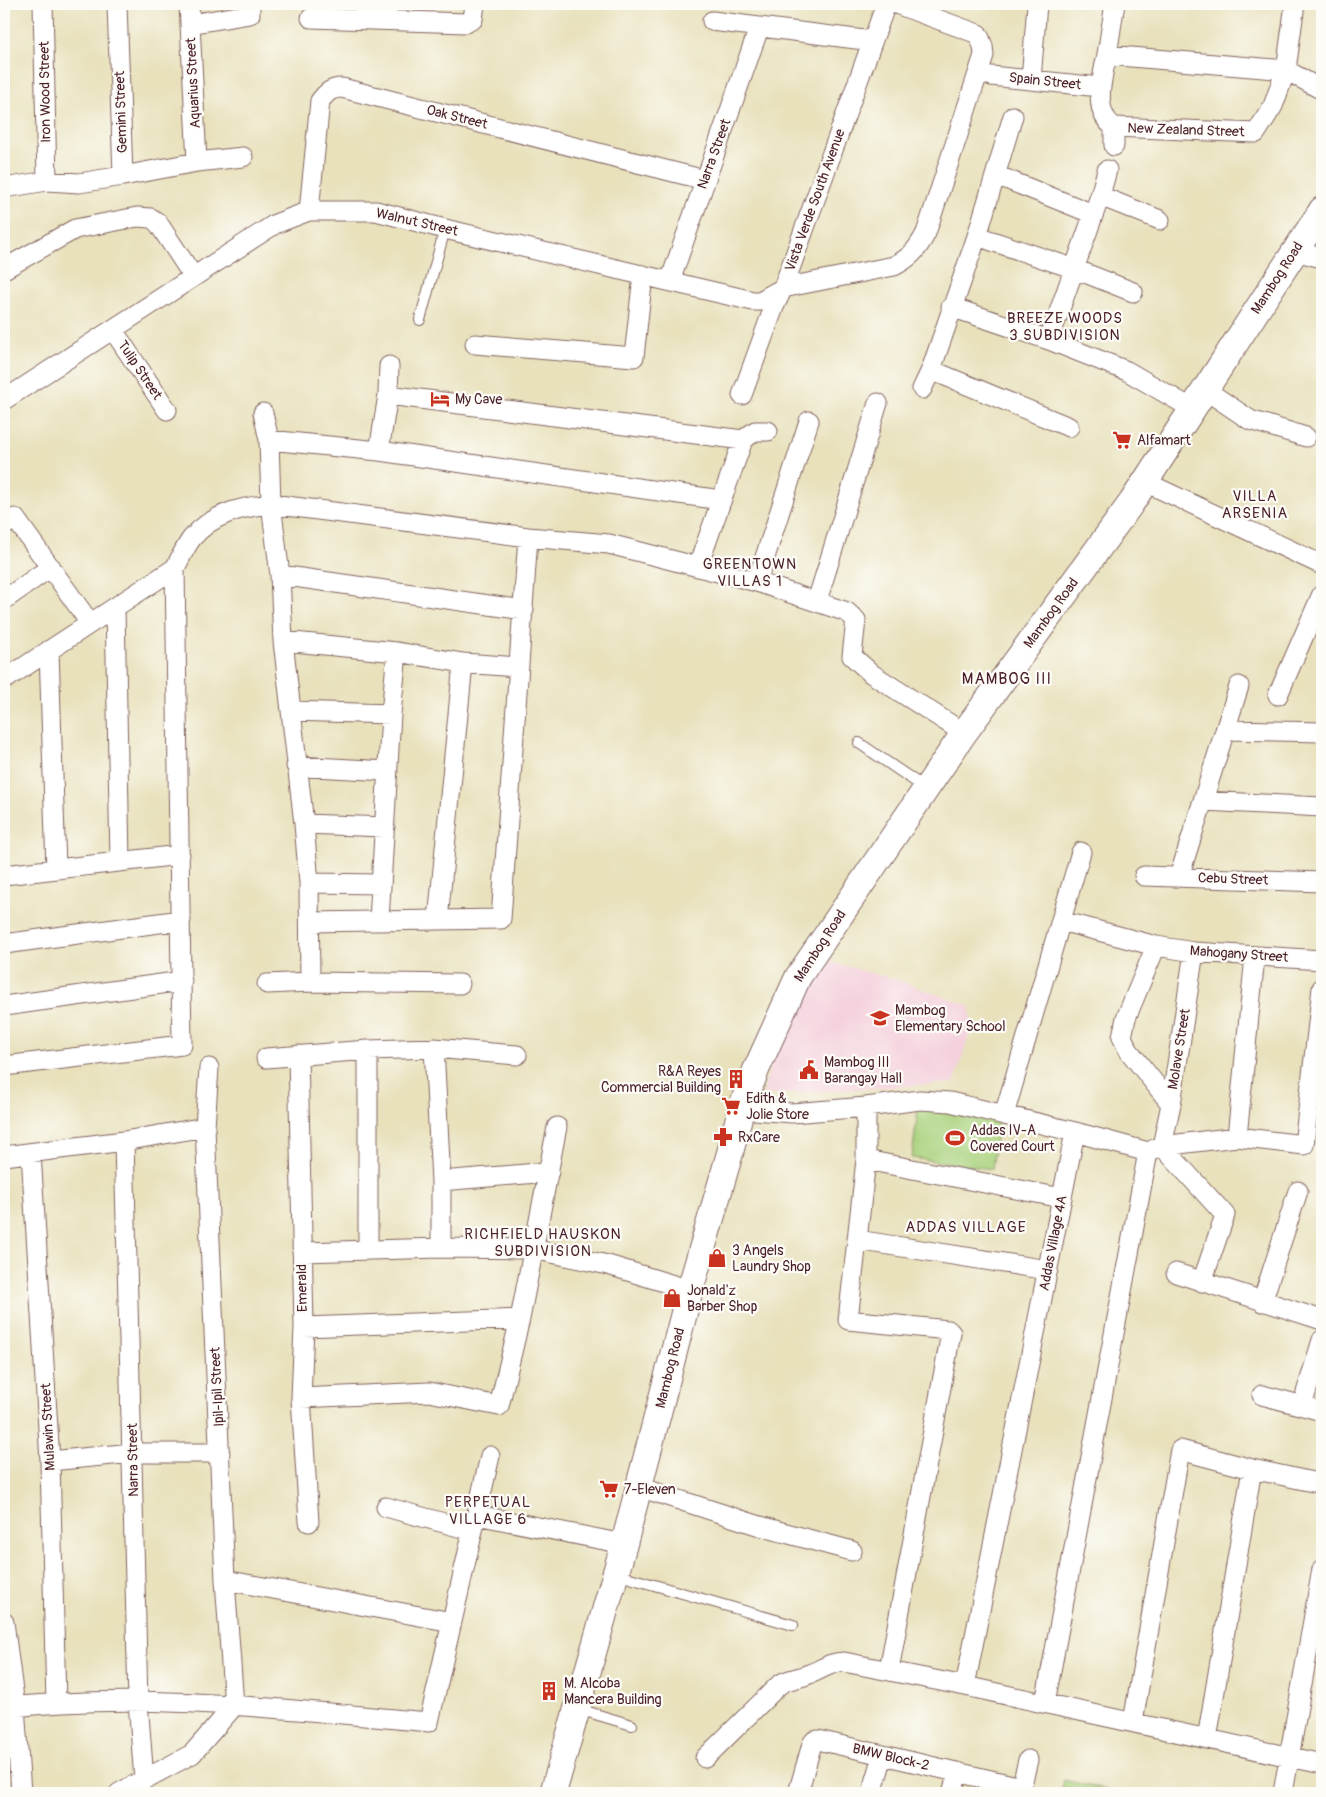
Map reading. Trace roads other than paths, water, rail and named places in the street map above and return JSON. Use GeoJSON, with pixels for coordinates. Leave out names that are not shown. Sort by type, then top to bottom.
{"type":"FeatureCollection","features":[{"type":"Feature","properties":{"kind":"main road","name":"Mambog Road"},"geometry":{"type":"LineString","coordinates":[[554,1793],[624,1544],[690,1290],[741,1109],[756,1070],[798,977],[964,733],[1144,482],[1322,210]]}},
{"type":"Feature","properties":{"kind":"street","name":"Iron Wood Street"},"geometry":{"type":"LineString","coordinates":[[43,4],[47,181]]}},
{"type":"Feature","properties":{"kind":"street","name":"Gemini Street"},"geometry":{"type":"LineString","coordinates":[[117,4],[123,176]]}},
{"type":"Feature","properties":{"kind":"street","name":"Aquarius Street"},"geometry":{"type":"LineString","coordinates":[[189,4],[197,162]]}},
{"type":"Feature","properties":{"kind":"street"},"geometry":{"type":"LineString","coordinates":[[311,18],[466,22],[473,19],[475,4]]}},
{"type":"Feature","properties":{"kind":"street","name":"Vista Verde South Avenue"},"geometry":{"type":"LineString","coordinates":[[742,395],[886,4]]}},
{"type":"Feature","properties":{"kind":"street","name":"Walnut Street"},"geometry":{"type":"LineString","coordinates":[[4,400],[275,224],[309,211],[376,211],[753,301],[760,301],[783,288],[894,266],[906,260],[918,250],[926,233],[984,55],[983,46],[978,34],[896,4]]}},
{"type":"Feature","properties":{"kind":"street"},"geometry":{"type":"LineString","coordinates":[[1031,80],[1037,4]]}},
{"type":"Feature","properties":{"kind":"street","name":"New Zealand Street"},"geometry":{"type":"LineString","coordinates":[[1115,4],[1100,87],[1102,113],[1114,136],[1256,133],[1273,106],[1286,70],[1295,4]]}},
{"type":"Feature","properties":{"kind":"street"},"geometry":{"type":"LineString","coordinates":[[190,24],[250,9]]}},
{"type":"Feature","properties":{"kind":"street"},"geometry":{"type":"LineString","coordinates":[[712,21],[872,42]]}},
{"type":"Feature","properties":{"kind":"street","name":"Narra Street"},"geometry":{"type":"LineString","coordinates":[[670,281],[759,28]]}},
{"type":"Feature","properties":{"kind":"street"},"geometry":{"type":"LineString","coordinates":[[1107,55],[1286,70],[1322,90]]}},
{"type":"Feature","properties":{"kind":"street","name":"Spain Street"},"geometry":{"type":"LineString","coordinates":[[991,76],[1100,87]]}},
{"type":"Feature","properties":{"kind":"street","name":"Oak Street"},"geometry":{"type":"LineString","coordinates":[[309,211],[320,101],[328,91],[334,88],[705,180]]}},
{"type":"Feature","properties":{"kind":"street"},"geometry":{"type":"LineString","coordinates":[[922,389],[931,370],[951,307],[977,236],[1012,116]]}},
{"type":"Feature","properties":{"kind":"street"},"geometry":{"type":"LineString","coordinates":[[4,188],[47,181],[79,183],[197,162],[243,157]]}},
{"type":"Feature","properties":{"kind":"street"},"geometry":{"type":"LineString","coordinates":[[1049,340],[1075,270],[1107,170]]}},
{"type":"Feature","properties":{"kind":"street"},"geometry":{"type":"LineString","coordinates":[[996,175],[1094,214]]}},
{"type":"Feature","properties":{"kind":"street"},"geometry":{"type":"LineString","coordinates":[[1100,196],[1160,220]]}},
{"type":"Feature","properties":{"kind":"street"},"geometry":{"type":"LineString","coordinates":[[4,269],[75,229],[137,217],[151,218],[158,223],[193,276]]}},
{"type":"Feature","properties":{"kind":"street"},"geometry":{"type":"LineString","coordinates":[[977,236],[1133,292]]}},
{"type":"Feature","properties":{"kind":"street"},"geometry":{"type":"LineString","coordinates":[[1295,251],[1322,258]]}},
{"type":"Feature","properties":{"kind":"street"},"geometry":{"type":"LineString","coordinates":[[474,344],[634,357],[643,275]]}},
{"type":"Feature","properties":{"kind":"street"},"geometry":{"type":"LineString","coordinates":[[951,307],[1049,340],[1250,420],[1306,437]]}},
{"type":"Feature","properties":{"kind":"street","name":"Tulip Street"},"geometry":{"type":"LineString","coordinates":[[113,330],[167,410]]}},
{"type":"Feature","properties":{"kind":"street"},"geometry":{"type":"LineString","coordinates":[[379,451],[388,395],[389,366]]}},
{"type":"Feature","properties":{"kind":"street"},"geometry":{"type":"LineString","coordinates":[[931,370],[1069,427]]}},
{"type":"Feature","properties":{"kind":"street"},"geometry":{"type":"LineString","coordinates":[[388,395],[743,440]]}},
{"type":"Feature","properties":{"kind":"street"},"geometry":{"type":"LineString","coordinates":[[817,601],[878,403]]}},
{"type":"Feature","properties":{"kind":"street"},"geometry":{"type":"LineString","coordinates":[[263,413],[269,440],[271,504],[280,575],[283,641],[309,883],[310,982]]}},
{"type":"Feature","properties":{"kind":"street"},"geometry":{"type":"LineString","coordinates":[[757,582],[809,421]]}},
{"type":"Feature","properties":{"kind":"street"},"geometry":{"type":"LineString","coordinates":[[698,566],[743,440],[754,431],[768,430]]}},
{"type":"Feature","properties":{"kind":"street"},"geometry":{"type":"LineString","coordinates":[[269,440],[379,451],[721,500]]}},
{"type":"Feature","properties":{"kind":"street"},"geometry":{"type":"LineString","coordinates":[[1144,482],[1322,565]]}},
{"type":"Feature","properties":{"kind":"street"},"geometry":{"type":"LineString","coordinates":[[4,680],[175,568],[191,540],[202,528],[222,515],[244,507],[271,504],[528,537],[609,544],[757,582],[817,601],[848,612],[856,620],[852,656],[872,674],[964,733]]}},
{"type":"Feature","properties":{"kind":"street"},"geometry":{"type":"LineString","coordinates":[[4,526],[15,518],[90,623]]}},
{"type":"Feature","properties":{"kind":"street"},"geometry":{"type":"LineString","coordinates":[[310,922],[501,919],[528,537]]}},
{"type":"Feature","properties":{"kind":"street"},"geometry":{"type":"LineString","coordinates":[[4,600],[51,567]]}},
{"type":"Feature","properties":{"kind":"street"},"geometry":{"type":"LineString","coordinates":[[4,1066],[180,1046],[183,1043],[175,568]]}},
{"type":"Feature","properties":{"kind":"street"},"geometry":{"type":"LineString","coordinates":[[280,575],[524,610]]}},
{"type":"Feature","properties":{"kind":"street"},"geometry":{"type":"LineString","coordinates":[[1278,695],[1322,594]]}},
{"type":"Feature","properties":{"kind":"street"},"geometry":{"type":"LineString","coordinates":[[114,608],[120,861]]}},
{"type":"Feature","properties":{"kind":"street"},"geometry":{"type":"LineString","coordinates":[[283,641],[397,652],[463,663],[518,667]]}},
{"type":"Feature","properties":{"kind":"street"},"geometry":{"type":"LineString","coordinates":[[49,650],[56,869]]}},
{"type":"Feature","properties":{"kind":"street"},"geometry":{"type":"LineString","coordinates":[[379,921],[391,714],[397,652]]}},
{"type":"Feature","properties":{"kind":"street"},"geometry":{"type":"LineString","coordinates":[[438,920],[463,663]]}},
{"type":"Feature","properties":{"kind":"street"},"geometry":{"type":"LineString","coordinates":[[1179,877],[1239,686]]}},
{"type":"Feature","properties":{"kind":"street"},"geometry":{"type":"LineString","coordinates":[[291,711],[391,714]]}},
{"type":"Feature","properties":{"kind":"street"},"geometry":{"type":"LineString","coordinates":[[1225,730],[1322,732]]}},
{"type":"Feature","properties":{"kind":"street"},"geometry":{"type":"LineString","coordinates":[[296,766],[388,771]]}},
{"type":"Feature","properties":{"kind":"street"},"geometry":{"type":"LineString","coordinates":[[1203,801],[1322,807]]}},
{"type":"Feature","properties":{"kind":"street"},"geometry":{"type":"LineString","coordinates":[[304,824],[385,827]]}},
{"type":"Feature","properties":{"kind":"street"},"geometry":{"type":"LineString","coordinates":[[1004,1115],[1081,852]]}},
{"type":"Feature","properties":{"kind":"street"},"geometry":{"type":"LineString","coordinates":[[4,875],[180,855]]}},
{"type":"Feature","properties":{"kind":"street","name":"Cebu Street"},"geometry":{"type":"LineString","coordinates":[[1144,876],[1322,882]]}},
{"type":"Feature","properties":{"kind":"street"},"geometry":{"type":"LineString","coordinates":[[309,883],[381,884]]}},
{"type":"Feature","properties":{"kind":"street"},"geometry":{"type":"LineString","coordinates":[[4,944],[181,920]]}},
{"type":"Feature","properties":{"kind":"street","name":"Mahogany Street"},"geometry":{"type":"LineString","coordinates":[[1061,921],[1156,946],[1194,952],[1322,960]]}},
{"type":"Feature","properties":{"kind":"street"},"geometry":{"type":"LineString","coordinates":[[1156,946],[1126,1018],[1122,1037],[1128,1051],[1171,1104]]}},
{"type":"Feature","properties":{"kind":"street","name":"Molave Street"},"geometry":{"type":"LineString","coordinates":[[1045,1703],[1155,1149],[1171,1104],[1194,952]]}},
{"type":"Feature","properties":{"kind":"street"},"geometry":{"type":"LineString","coordinates":[[1237,1137],[1255,956]]}},
{"type":"Feature","properties":{"kind":"street"},"geometry":{"type":"LineString","coordinates":[[4,1006],[182,981]]}},
{"type":"Feature","properties":{"kind":"street"},"geometry":{"type":"LineString","coordinates":[[267,984],[310,982],[460,984]]}},
{"type":"Feature","properties":{"kind":"street"},"geometry":{"type":"LineString","coordinates":[[741,1109],[792,1113],[866,1107],[920,1100],[950,1102],[1155,1149],[1237,1137],[1304,1145],[1322,988]]}},
{"type":"Feature","properties":{"kind":"street"},"geometry":{"type":"LineString","coordinates":[[434,1048],[441,1181],[441,1248]]}},
{"type":"Feature","properties":{"kind":"street"},"geometry":{"type":"LineString","coordinates":[[266,1058],[368,1050],[434,1048],[517,1055]]}},
{"type":"Feature","properties":{"kind":"street"},"geometry":{"type":"LineString","coordinates":[[368,1050],[368,1250]]}},
{"type":"Feature","properties":{"kind":"street","name":"Emerald"},"geometry":{"type":"LineString","coordinates":[[298,1055],[304,1327],[301,1398],[309,1522]]}},
{"type":"Feature","properties":{"kind":"street","name":"Ipil-Ipil Street"},"geometry":{"type":"LineString","coordinates":[[210,1068],[205,1127],[225,1580],[234,1706]]}},
{"type":"Feature","properties":{"kind":"street"},"geometry":{"type":"LineString","coordinates":[[866,1107],[866,1160],[848,1320],[948,1330],[951,1332],[889,1670]]}},
{"type":"Feature","properties":{"kind":"street"},"geometry":{"type":"LineString","coordinates":[[4,1156],[124,1141],[205,1127]]}},
{"type":"Feature","properties":{"kind":"street"},"geometry":{"type":"LineString","coordinates":[[301,1398],[429,1392],[499,1406],[520,1319],[558,1127]]}},
{"type":"Feature","properties":{"kind":"street","name":"Addas Village 4A"},"geometry":{"type":"LineString","coordinates":[[965,1686],[1075,1132]]}},
{"type":"Feature","properties":{"kind":"street","name":"Narra Street"},"geometry":{"type":"LineString","coordinates":[[124,1141],[138,1702],[144,1780]]}},
{"type":"Feature","properties":{"kind":"street"},"geometry":{"type":"LineString","coordinates":[[1155,1149],[1225,1215],[1202,1282]]}},
{"type":"Feature","properties":{"kind":"street","name":"Mulawin Street"},"geometry":{"type":"LineString","coordinates":[[31,1152],[50,1460],[56,1703]]}},
{"type":"Feature","properties":{"kind":"street"},"geometry":{"type":"LineString","coordinates":[[866,1160],[1062,1198]]}},
{"type":"Feature","properties":{"kind":"street"},"geometry":{"type":"LineString","coordinates":[[441,1181],[548,1172]]}},
{"type":"Feature","properties":{"kind":"street"},"geometry":{"type":"LineString","coordinates":[[1262,1302],[1298,1191]]}},
{"type":"Feature","properties":{"kind":"street"},"geometry":{"type":"LineString","coordinates":[[857,1240],[1048,1270]]}},
{"type":"Feature","properties":{"kind":"street"},"geometry":{"type":"LineString","coordinates":[[302,1252],[441,1248],[533,1249],[608,1266],[690,1290]]}},
{"type":"Feature","properties":{"kind":"street"},"geometry":{"type":"LineString","coordinates":[[1176,1274],[1322,1320]]}},
{"type":"Feature","properties":{"kind":"street"},"geometry":{"type":"LineString","coordinates":[[304,1327],[520,1319]]}},
{"type":"Feature","properties":{"kind":"street"},"geometry":{"type":"LineString","coordinates":[[1302,1406],[1322,1343]]}},
{"type":"Feature","properties":{"kind":"street"},"geometry":{"type":"LineString","coordinates":[[1262,1395],[1322,1411]]}},
{"type":"Feature","properties":{"kind":"street"},"geometry":{"type":"LineString","coordinates":[[1133,1722],[1180,1450],[1252,1469],[1322,1484]]}},
{"type":"Feature","properties":{"kind":"street"},"geometry":{"type":"LineString","coordinates":[[50,1460],[133,1453],[220,1453]]}},
{"type":"Feature","properties":{"kind":"street"},"geometry":{"type":"LineString","coordinates":[[10,1707],[56,1703],[138,1702],[234,1706],[429,1722],[490,1456]]}},
{"type":"Feature","properties":{"kind":"street"},"geometry":{"type":"LineString","coordinates":[[1207,1739],[1252,1469]]}},
{"type":"Feature","properties":{"kind":"street"},"geometry":{"type":"LineString","coordinates":[[639,1487],[760,1526],[852,1551]]}},
{"type":"Feature","properties":{"kind":"street"},"geometry":{"type":"LineString","coordinates":[[386,1507],[475,1523],[624,1544]]}},
{"type":"Feature","properties":{"kind":"street"},"geometry":{"type":"LineString","coordinates":[[1283,1793],[1322,1569]]}},
{"type":"Feature","properties":{"kind":"street"},"geometry":{"type":"LineString","coordinates":[[225,1580],[452,1622]]}},
{"type":"Feature","properties":{"kind":"street"},"geometry":{"type":"LineString","coordinates":[[4,1622],[10,1707],[21,1793]]}},
{"type":"Feature","properties":{"kind":"street"},"geometry":{"type":"LineString","coordinates":[[705,1758],[785,1681],[812,1674],[834,1662],[844,1662],[1045,1703],[1322,1764]]}},
{"type":"Feature","properties":{"kind":"street"},"geometry":{"type":"LineString","coordinates":[[118,1793],[192,1754],[234,1706]]}},
{"type":"Feature","properties":{"kind":"street","name":"BMW Block-2"},"geometry":{"type":"LineString","coordinates":[[798,1793],[812,1744],[818,1740],[958,1772],[1021,1790]]}},
{"type":"Feature","properties":{"kind":"street"},"geometry":{"type":"LineString","coordinates":[[872,1793],[883,1756]]}},
{"type":"Feature","properties":{"kind":"street"},"geometry":{"type":"LineString","coordinates":[[1021,1790],[1028,1760]]}},
{"type":"Feature","properties":{"kind":"street"},"geometry":{"type":"LineString","coordinates":[[952,1793],[958,1772]]}},
{"type":"Feature","properties":{"kind":"lane"},"geometry":{"type":"LineString","coordinates":[[420,320],[445,229]]}},
{"type":"Feature","properties":{"kind":"lane"},"geometry":{"type":"LineString","coordinates":[[859,743],[926,789]]}},
{"type":"Feature","properties":{"kind":"lane"},"geometry":{"type":"LineString","coordinates":[[615,1574],[793,1626]]}},
{"type":"Feature","properties":{"kind":"lane"},"geometry":{"type":"LineString","coordinates":[[577,1708],[632,1725]]}},
{"type":"Feature","properties":{"kind":"place","name":"My Cave"},"geometry":{"type":"Point","coordinates":[440,399]}},
{"type":"Feature","properties":{"kind":"place","name":"Alfamart"},"geometry":{"type":"Point","coordinates":[1122,440]}},
{"type":"Feature","properties":{"kind":"place","name":"Mambog Elementary School"},"geometry":{"type":"Point","coordinates":[880,1018]}},
{"type":"Feature","properties":{"kind":"place","name":"Mambog III Barangay Hall"},"geometry":{"type":"Point","coordinates":[809,1070]}},
{"type":"Feature","properties":{"kind":"place","name":"R&A Reyes Commercial Building"},"geometry":{"type":"Point","coordinates":[736,1079]}},
{"type":"Feature","properties":{"kind":"place","name":"Edith & Jolie Store"},"geometry":{"type":"Point","coordinates":[731,1106]}},
{"type":"Feature","properties":{"kind":"place","name":"RxCare"},"geometry":{"type":"Point","coordinates":[723,1137]}},
{"type":"Feature","properties":{"kind":"place","name":"Addas IV-A Covered Court"},"geometry":{"type":"Point","coordinates":[955,1138]}},
{"type":"Feature","properties":{"kind":"place","name":"3 Angels Laundry Shop"},"geometry":{"type":"Point","coordinates":[717,1258]}},
{"type":"Feature","properties":{"kind":"place","name":"Jonald'z Barber Shop"},"geometry":{"type":"Point","coordinates":[672,1298]}},
{"type":"Feature","properties":{"kind":"place","name":"7-Eleven"},"geometry":{"type":"Point","coordinates":[609,1489]}},
{"type":"Feature","properties":{"kind":"place","name":"M. Alcoba Mancera Building"},"geometry":{"type":"Point","coordinates":[549,1691]}},
{"type":"Feature","properties":{"kind":"district","name":"BREEZE WOODS 3 SUBDIVISION"},"geometry":{"type":"Point","coordinates":[1065,326]}},
{"type":"Feature","properties":{"kind":"district","name":"VILLA ARSENIA"},"geometry":{"type":"Point","coordinates":[1255,504]}},
{"type":"Feature","properties":{"kind":"district","name":"GREENTOWN VILLAS 1"},"geometry":{"type":"Point","coordinates":[750,572]}},
{"type":"Feature","properties":{"kind":"district","name":"MAMBOG III"},"geometry":{"type":"Point","coordinates":[1007,679]}},
{"type":"Feature","properties":{"kind":"district","name":"ADDAS VILLAGE"},"geometry":{"type":"Point","coordinates":[966,1227]}},
{"type":"Feature","properties":{"kind":"district","name":"RICHFIELD HAUSKON SUBDIVISION"},"geometry":{"type":"Point","coordinates":[543,1242]}},
{"type":"Feature","properties":{"kind":"district","name":"PERPETUAL VILLAGE 6"},"geometry":{"type":"Point","coordinates":[488,1510]}}]}
